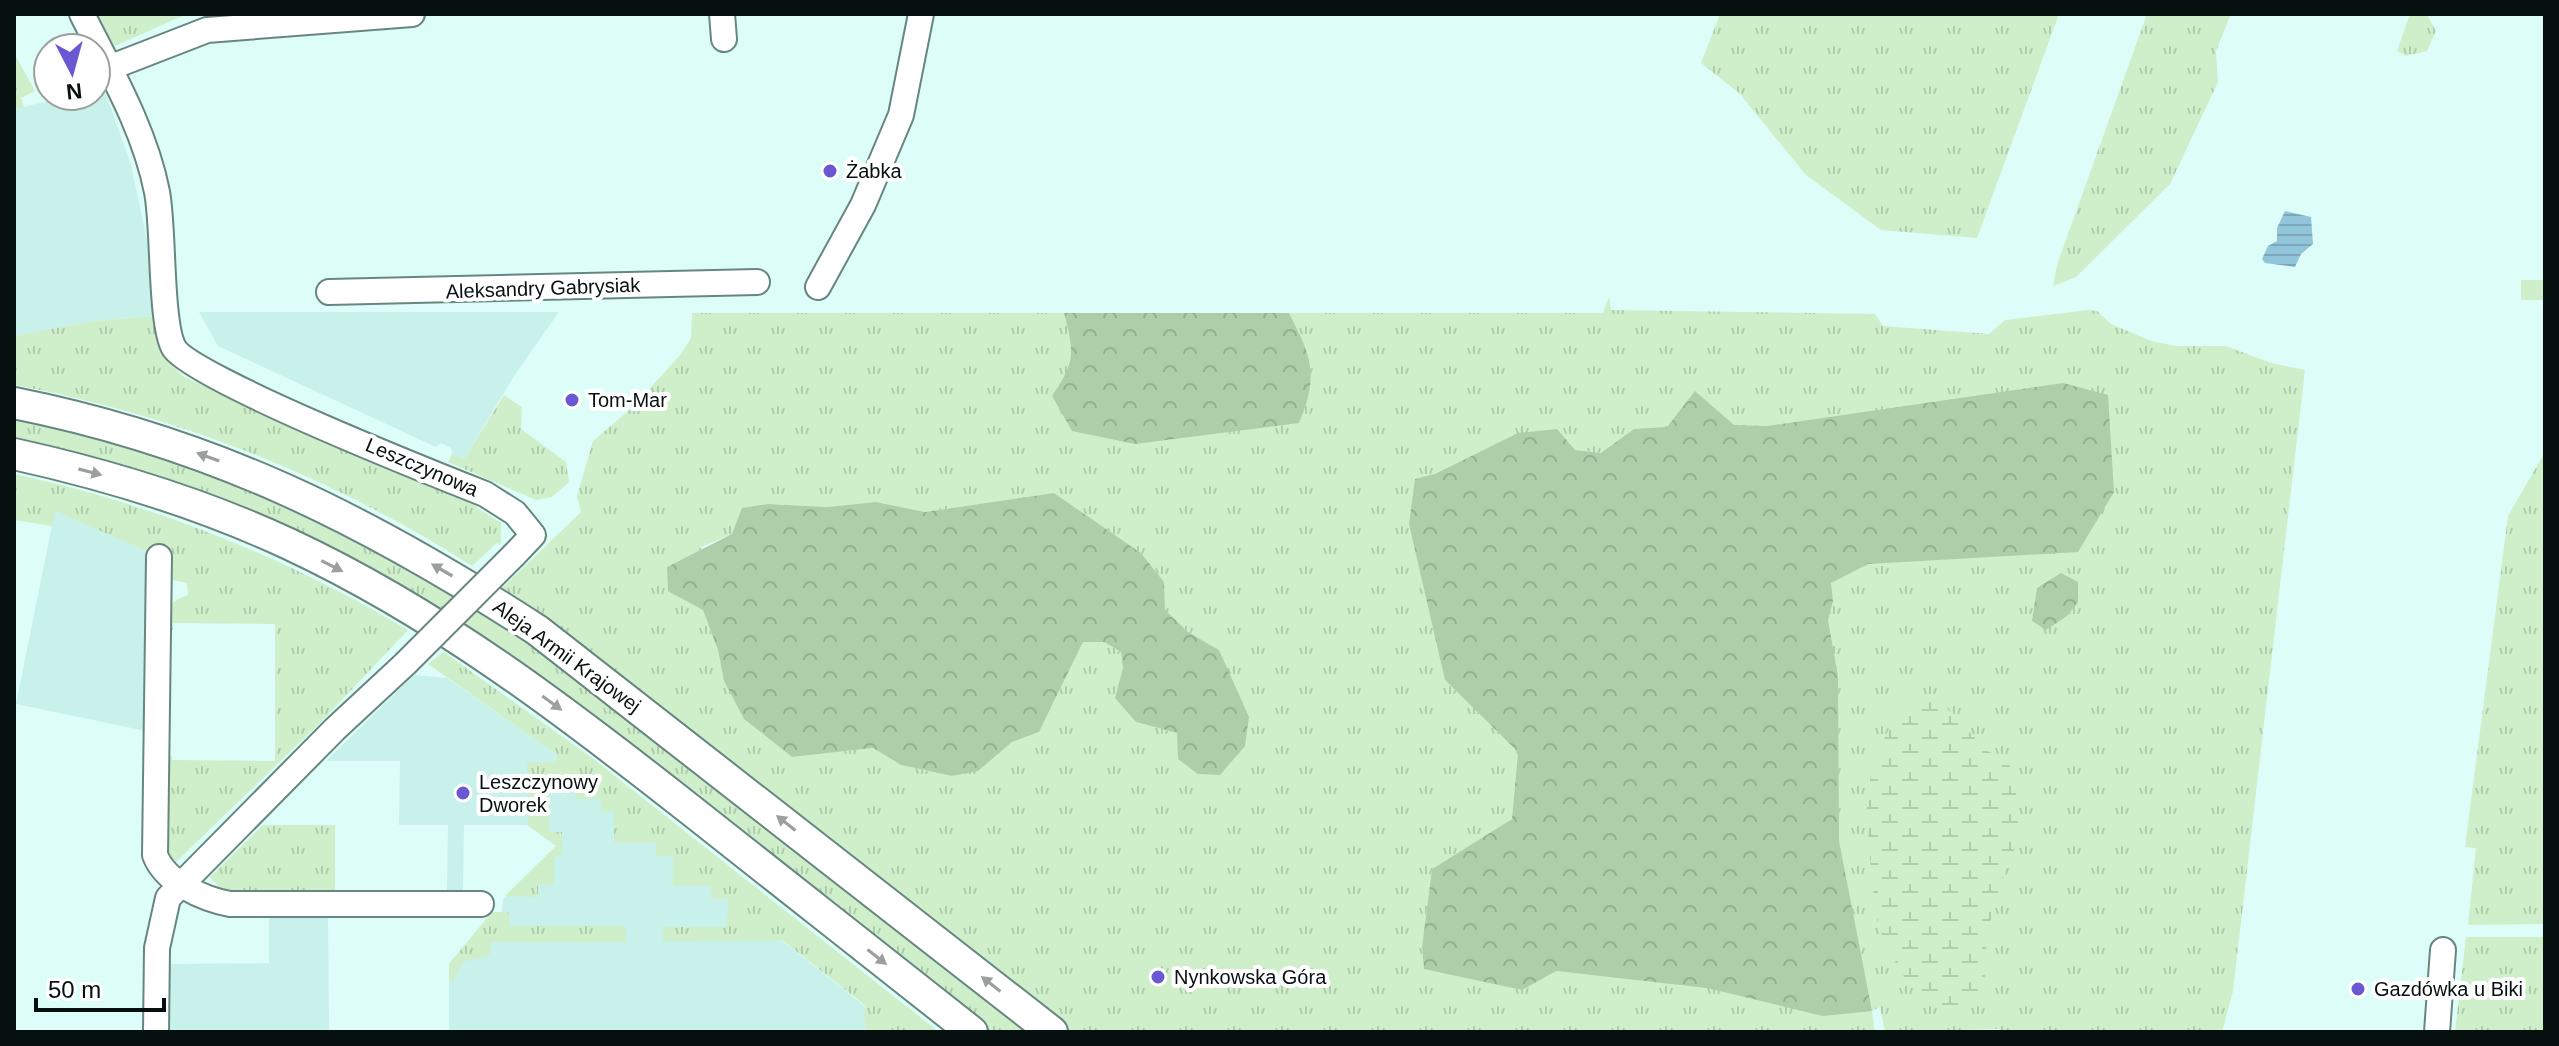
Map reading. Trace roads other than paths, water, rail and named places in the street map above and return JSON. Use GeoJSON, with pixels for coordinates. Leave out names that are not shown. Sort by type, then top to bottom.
{"type":"FeatureCollection","features":[{"type":"Feature","properties":{"kind":"main road","name":"Aleja Armii Krajowej"},"geometry":{"type":"LineString","coordinates":[[14,403],[138,433],[216,460],[343,514],[453,576],[549,640],[1052,1032]]}},
{"type":"Feature","properties":{"kind":"main road"},"geometry":{"type":"LineString","coordinates":[[14,454],[123,481],[232,519],[291,545],[405,605],[561,710],[972,1032]]}},
{"type":"Feature","properties":{"kind":"street","name":"Leszczynowa"},"geometry":{"type":"LineString","coordinates":[[82,14],[91,32]]}},
{"type":"Feature","properties":{"kind":"street"},"geometry":{"type":"LineString","coordinates":[[112,67],[207,30],[412,14]]}},
{"type":"Feature","properties":{"kind":"street"},"geometry":{"type":"LineString","coordinates":[[722,14],[724,39]]}},
{"type":"Feature","properties":{"kind":"street"},"geometry":{"type":"LineString","coordinates":[[818,287],[863,205],[901,115],[921,14]]}},
{"type":"Feature","properties":{"kind":"street","name":"Leszczynowa"},"geometry":{"type":"LineString","coordinates":[[112,75],[154,176],[161,217],[168,333],[181,357],[246,391],[485,494],[515,513],[533,535],[181,883],[162,913],[157,948],[156,1032]]}},
{"type":"Feature","properties":{"kind":"street","name":"Aleksandry Gabrysiak"},"geometry":{"type":"LineString","coordinates":[[329,292],[757,282]]}},
{"type":"Feature","properties":{"kind":"street"},"geometry":{"type":"LineString","coordinates":[[159,557],[155,855],[159,864],[181,883],[230,904],[481,904]]}},
{"type":"Feature","properties":{"kind":"street"},"geometry":{"type":"LineString","coordinates":[[2437,1032],[2443,950]]}},
{"type":"Feature","properties":{"kind":"place","name":"Żabka"},"geometry":{"type":"Point","coordinates":[830,171]}},
{"type":"Feature","properties":{"kind":"place","name":"Tom-Mar"},"geometry":{"type":"Point","coordinates":[572,400]}},
{"type":"Feature","properties":{"kind":"place","name":"Leszczynowy Dworek"},"geometry":{"type":"Point","coordinates":[463,793]}},
{"type":"Feature","properties":{"kind":"place","name":"Nynkowska Góra"},"geometry":{"type":"Point","coordinates":[1158,977]}},
{"type":"Feature","properties":{"kind":"place","name":"Gazdówka u Biki"},"geometry":{"type":"Point","coordinates":[2358,989]}}]}
